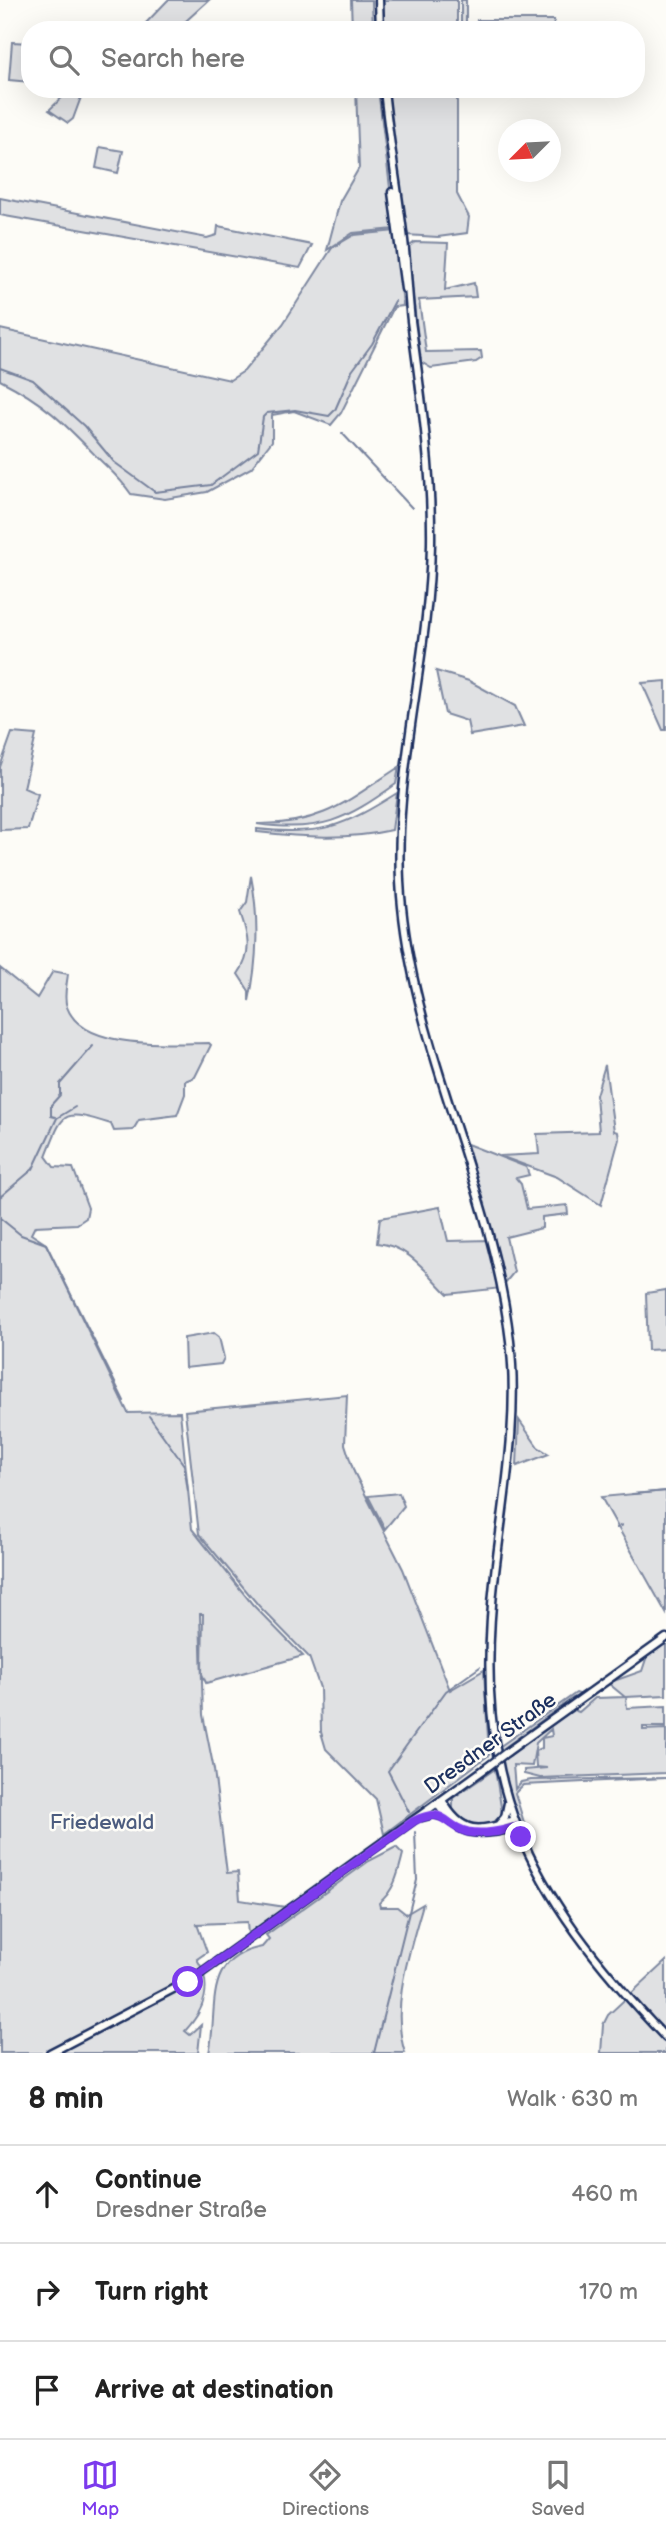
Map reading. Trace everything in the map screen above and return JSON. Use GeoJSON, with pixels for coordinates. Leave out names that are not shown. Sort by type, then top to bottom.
{"type":"FeatureCollection","features":[{"type":"Feature","properties":{"kind":"main road"},"geometry":{"type":"LineString","coordinates":[[377,0],[378,21]]}},
{"type":"Feature","properties":{"kind":"main road"},"geometry":{"type":"LineString","coordinates":[[383,98],[424,421],[430,495],[430,568],[424,645],[402,794],[400,884],[404,928],[417,991],[493,1253],[509,1337],[513,1386],[512,1432],[491,1613],[488,1664],[491,1726],[508,1802],[555,1905],[616,1985],[666,2038]]}},
{"type":"Feature","properties":{"kind":"main road","name":"Dresdner Straße"},"geometry":{"type":"LineString","coordinates":[[50,2053],[194,1978],[666,1638]]}},
{"type":"Feature","properties":{"kind":"main road"},"geometry":{"type":"LineString","coordinates":[[440,1802],[446,1817],[459,1829],[473,1833],[516,1823]]}},
{"type":"Feature","properties":{"kind":"main road"},"geometry":{"type":"LineString","coordinates":[[440,1802],[453,1818],[464,1826],[480,1829],[516,1823]]}},
{"type":"Feature","properties":{"kind":"main road"},"geometry":{"type":"LineString","coordinates":[[496,1826],[505,1816],[508,1802]]}},
{"type":"Feature","properties":{"kind":"main road"},"geometry":{"type":"LineString","coordinates":[[414,1821],[434,1814],[446,1817]]}},
{"type":"Feature","properties":{"kind":"green space"},"geometry":{"type":"Polygon","coordinates":[[[168,0],[209,0],[186,21],[148,21],[168,0]]]}},
{"type":"Feature","properties":{"kind":"green space"},"geometry":{"type":"Polygon","coordinates":[[[351,0],[372,0],[373,21],[352,21],[351,0]]]}},
{"type":"Feature","properties":{"kind":"green space"},"geometry":{"type":"Polygon","coordinates":[[[381,0],[457,0],[457,21],[382,21],[381,0]]]}},
{"type":"Feature","properties":{"kind":"green space"},"geometry":{"type":"Polygon","coordinates":[[[461,0],[466,0],[466,21],[461,21],[461,0]]]}},
{"type":"Feature","properties":{"kind":"green space"},"geometry":{"type":"Polygon","coordinates":[[[477,20],[554,21],[477,21],[477,20]]]}},
{"type":"Feature","properties":{"kind":"green space"},"geometry":{"type":"Polygon","coordinates":[[[12,42],[21,42],[21,81],[9,80],[12,42]]]}},
{"type":"Feature","properties":{"kind":"green space"},"geometry":{"type":"Polygon","coordinates":[[[62,98],[81,98],[73,119],[68,123],[49,110],[62,98]]]}},
{"type":"Feature","properties":{"kind":"green space"},"geometry":{"type":"Polygon","coordinates":[[[356,98],[379,98],[395,229],[353,233],[327,250],[340,201],[359,168],[356,98]]]}},
{"type":"Feature","properties":{"kind":"green space"},"geometry":{"type":"Polygon","coordinates":[[[387,98],[457,98],[457,194],[469,217],[467,233],[438,237],[406,235],[387,98]]]}},
{"type":"Feature","properties":{"kind":"green space"},"geometry":{"type":"Polygon","coordinates":[[[100,147],[123,151],[118,173],[96,168],[100,147]]]}},
{"type":"Feature","properties":{"kind":"green space"},"geometry":{"type":"Polygon","coordinates":[[[0,198],[207,238],[217,235],[218,226],[312,245],[300,268],[0,215],[0,198]]]}},
{"type":"Feature","properties":{"kind":"green space"},"geometry":{"type":"Polygon","coordinates":[[[396,231],[403,306],[394,307],[341,413],[331,425],[294,411],[272,415],[272,441],[251,468],[207,492],[165,499],[131,494],[53,414],[0,380],[0,329],[230,380],[244,371],[283,324],[332,248],[354,235],[396,231]]]}},
{"type":"Feature","properties":{"kind":"green space"},"geometry":{"type":"Polygon","coordinates":[[[415,242],[448,243],[445,290],[474,283],[476,297],[419,300],[426,352],[481,351],[482,358],[476,362],[431,368],[421,362],[407,248],[415,242]]]}},
{"type":"Feature","properties":{"kind":"green space"},"geometry":{"type":"Polygon","coordinates":[[[436,671],[469,681],[515,706],[524,726],[470,735],[467,721],[445,714],[436,671]]]}},
{"type":"Feature","properties":{"kind":"green space"},"geometry":{"type":"Polygon","coordinates":[[[666,681],[666,730],[663,730],[642,683],[666,681]]]}},
{"type":"Feature","properties":{"kind":"green space"},"geometry":{"type":"Polygon","coordinates":[[[12,733],[36,735],[24,788],[38,794],[28,829],[0,830],[0,767],[12,733]]]}},
{"type":"Feature","properties":{"kind":"green space"},"geometry":{"type":"Polygon","coordinates":[[[399,767],[396,784],[347,815],[315,825],[298,827],[257,824],[299,820],[333,809],[399,767]]]}},
{"type":"Feature","properties":{"kind":"green space"},"geometry":{"type":"Polygon","coordinates":[[[397,793],[392,830],[325,837],[257,832],[257,829],[298,831],[331,826],[361,814],[397,793]]]}},
{"type":"Feature","properties":{"kind":"green space"},"geometry":{"type":"Polygon","coordinates":[[[251,876],[256,938],[249,1001],[249,991],[238,974],[246,959],[248,944],[240,912],[247,902],[251,876]]]}},
{"type":"Feature","properties":{"kind":"green space","name":"Friedewald"},"geometry":{"type":"Polygon","coordinates":[[[0,968],[37,998],[53,971],[68,974],[65,995],[67,1007],[76,1021],[109,1038],[130,1042],[211,1045],[195,1077],[185,1081],[185,1094],[177,1115],[139,1120],[133,1130],[114,1131],[111,1124],[83,1116],[67,1117],[62,1122],[46,1156],[54,1167],[73,1168],[88,1208],[86,1218],[77,1224],[35,1226],[31,1234],[46,1244],[128,1413],[180,1412],[192,1529],[253,1605],[303,1656],[206,1683],[202,1674],[203,1614],[200,1614],[203,1715],[214,1770],[227,1873],[238,1872],[240,1900],[285,1907],[248,1936],[247,1922],[197,1924],[207,1952],[197,1959],[206,1988],[198,2015],[185,2031],[190,2035],[201,2025],[198,2053],[0,2053],[0,968]]]}},
{"type":"Feature","properties":{"kind":"green space"},"geometry":{"type":"Polygon","coordinates":[[[605,1065],[614,1131],[618,1132],[619,1139],[601,1205],[557,1177],[500,1156],[539,1154],[537,1134],[599,1132],[596,1095],[605,1065]]]}},
{"type":"Feature","properties":{"kind":"green space"},"geometry":{"type":"Polygon","coordinates":[[[467,1144],[526,1167],[529,1175],[516,1178],[521,1184],[527,1209],[567,1205],[568,1214],[542,1217],[542,1228],[506,1237],[514,1272],[505,1283],[467,1144]]]}},
{"type":"Feature","properties":{"kind":"green space"},"geometry":{"type":"Polygon","coordinates":[[[440,1207],[448,1241],[490,1240],[502,1288],[448,1294],[408,1255],[388,1245],[377,1243],[380,1218],[440,1207]]]}},
{"type":"Feature","properties":{"kind":"green space"},"geometry":{"type":"Polygon","coordinates":[[[666,1290],[666,1349],[648,1350],[646,1293],[666,1290]]]}},
{"type":"Feature","properties":{"kind":"green space"},"geometry":{"type":"Polygon","coordinates":[[[214,1333],[219,1337],[224,1358],[221,1364],[185,1368],[184,1338],[214,1333]]]}},
{"type":"Feature","properties":{"kind":"green space"},"geometry":{"type":"Polygon","coordinates":[[[347,1395],[345,1444],[354,1472],[403,1569],[450,1690],[484,1670],[489,1755],[384,1834],[376,1799],[326,1749],[321,1732],[320,1688],[309,1657],[259,1606],[199,1534],[185,1411],[347,1395]]]}},
{"type":"Feature","properties":{"kind":"green space"},"geometry":{"type":"Polygon","coordinates":[[[519,1420],[538,1447],[549,1454],[517,1466],[519,1420]]]}},
{"type":"Feature","properties":{"kind":"green space"},"geometry":{"type":"Polygon","coordinates":[[[666,1491],[666,1613],[601,1497],[666,1491]]]}},
{"type":"Feature","properties":{"kind":"green space"},"geometry":{"type":"Polygon","coordinates":[[[399,1493],[404,1506],[385,1529],[368,1496],[399,1493]]]}},
{"type":"Feature","properties":{"kind":"green space"},"geometry":{"type":"Polygon","coordinates":[[[666,1643],[666,1695],[626,1697],[627,1708],[666,1706],[666,1727],[643,1727],[643,1730],[666,1729],[666,1773],[540,1778],[524,1774],[524,1770],[547,1768],[536,1767],[535,1751],[542,1748],[542,1738],[552,1736],[551,1729],[536,1743],[532,1766],[513,1765],[515,1789],[521,1782],[531,1780],[666,1778],[523,1785],[515,1793],[526,1829],[523,1831],[504,1777],[499,1747],[576,1693],[583,1695],[573,1698],[504,1748],[509,1756],[571,1709],[579,1712],[595,1698],[625,1697],[608,1683],[642,1671],[647,1656],[666,1643]]]}},
{"type":"Feature","properties":{"kind":"green space"},"geometry":{"type":"Polygon","coordinates":[[[495,1769],[502,1813],[485,1825],[471,1823],[458,1816],[453,1810],[453,1798],[495,1769]]]}},
{"type":"Feature","properties":{"kind":"green space"},"geometry":{"type":"Polygon","coordinates":[[[396,1847],[403,1854],[392,1887],[379,1903],[380,1907],[397,1907],[406,1914],[423,1904],[401,1998],[401,2035],[405,2053],[209,2053],[216,1988],[229,1962],[243,1953],[262,1947],[269,1939],[266,1935],[369,1861],[396,1847]]]}},
{"type":"Feature","properties":{"kind":"green space"},"geometry":{"type":"Polygon","coordinates":[[[666,1961],[666,2053],[601,2053],[603,2025],[608,2015],[666,1961]]]}},
{"type":"Feature","properties":{"kind":"waterway"},"geometry":{"type":"LineString","coordinates":[[0,368],[33,380],[84,426],[114,462],[155,492],[211,485],[258,450],[263,417],[267,413],[295,410],[329,416],[335,410],[352,371],[372,344],[395,301]]}},
{"type":"Feature","properties":{"kind":"waterway"},"geometry":{"type":"LineString","coordinates":[[342,433],[412,508]]}},
{"type":"Feature","properties":{"kind":"waterway"},"geometry":{"type":"LineString","coordinates":[[55,1117],[51,1116],[51,1105],[60,1095],[60,1084],[93,1046]]}},
{"type":"Feature","properties":{"kind":"waterway"},"geometry":{"type":"LineString","coordinates":[[0,1197],[33,1169],[57,1118],[75,1107]]}},
{"type":"Feature","properties":{"kind":"waterway"},"geometry":{"type":"LineString","coordinates":[[0,1218],[21,1235],[46,1244],[124,1401]]}},
{"type":"Feature","properties":{"kind":"waterway"},"geometry":{"type":"LineString","coordinates":[[149,1416],[184,1465],[188,1491]]}},
{"type":"Feature","properties":{"kind":"waterway"},"geometry":{"type":"LineString","coordinates":[[632,1494],[666,1491]]}},
{"type":"Feature","properties":{"kind":"waterway"},"geometry":{"type":"LineString","coordinates":[[409,1812],[388,1771],[446,1691],[480,1667]]}},
{"type":"Feature","properties":{"kind":"waterway"},"geometry":{"type":"LineString","coordinates":[[374,2053],[417,1880],[415,1832]]}},
{"type":"Feature","properties":{"kind":"route"},"geometry":{"type":"LineString","coordinates":[[188,1982],[426,1815],[446,1817],[459,1829],[473,1833],[517,1827],[521,1837]]}}]}
